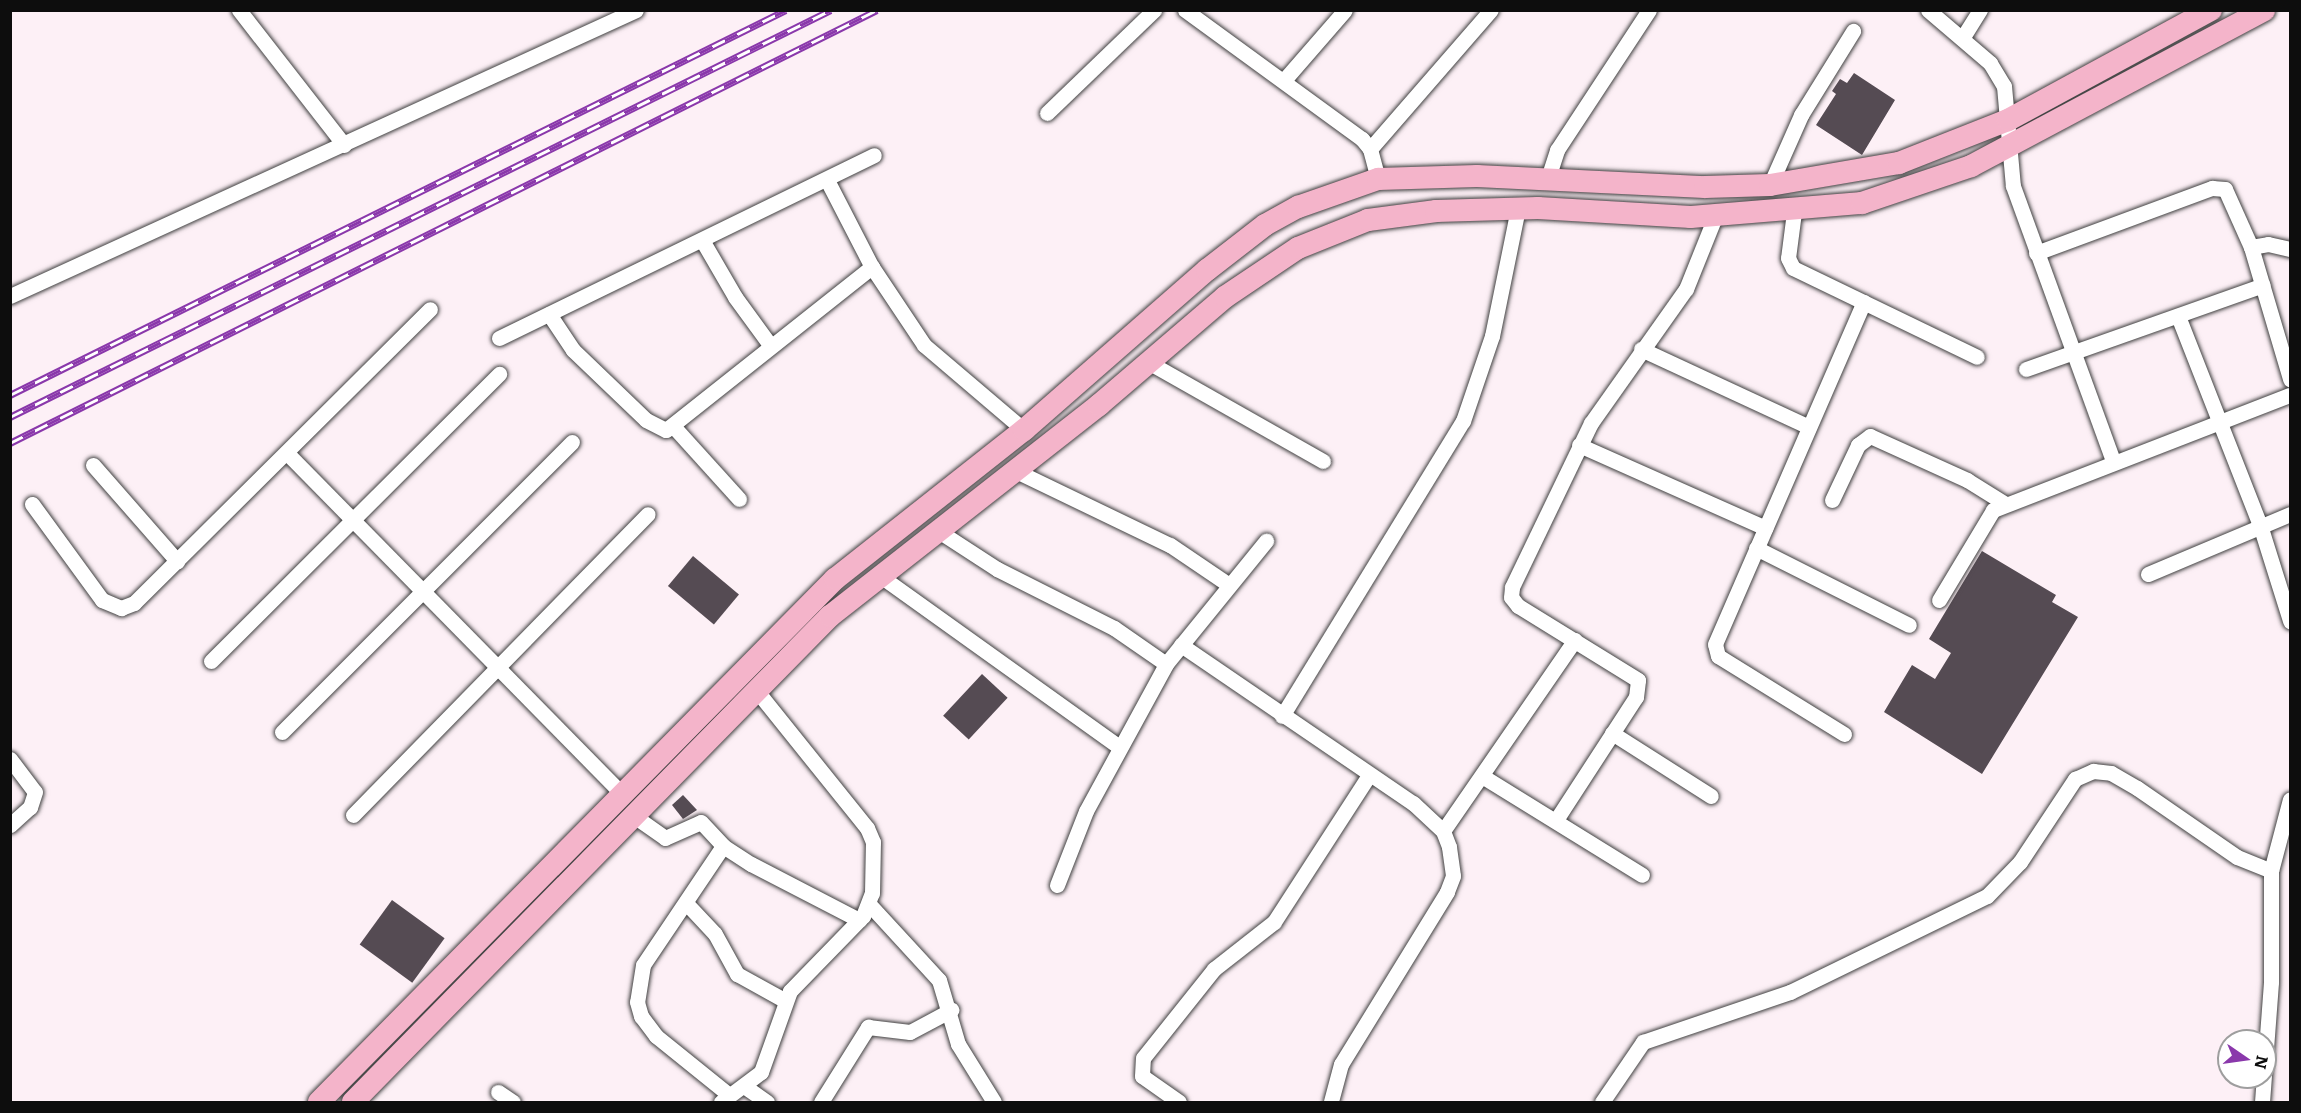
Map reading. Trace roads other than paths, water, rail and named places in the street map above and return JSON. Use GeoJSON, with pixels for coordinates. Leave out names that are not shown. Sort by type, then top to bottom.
{"type":"FeatureCollection","features":[{"type":"Feature","properties":{"kind":"main road"},"geometry":{"type":"LineString","coordinates":[[319,1102],[834,579],[1024,430],[1234,247],[1299,207],[1378,179],[1477,176],[1661,187],[1770,185],[1899,163],[2008,120],[2211,10]]}},
{"type":"Feature","properties":{"kind":"main road"},"geometry":{"type":"LineString","coordinates":[[353,1102],[830,616],[879,575],[1016,471],[1262,270],[1336,230],[1436,211],[1518,208],[1715,217],[1794,212],[1903,192],[2008,148],[2264,10]]}},
{"type":"Feature","properties":{"kind":"main road"},"geometry":{"type":"LineString","coordinates":[[642,772],[659,790]]}},
{"type":"Feature","properties":{"kind":"street"},"geometry":{"type":"LineString","coordinates":[[239,10],[344,145]]}},
{"type":"Feature","properties":{"kind":"street"},"geometry":{"type":"LineString","coordinates":[[10,296],[636,10]]}},
{"type":"Feature","properties":{"kind":"street"},"geometry":{"type":"LineString","coordinates":[[1047,114],[1155,10]]}},
{"type":"Feature","properties":{"kind":"street"},"geometry":{"type":"LineString","coordinates":[[1185,10],[1285,79],[1370,149],[1378,179]]}},
{"type":"Feature","properties":{"kind":"street"},"geometry":{"type":"LineString","coordinates":[[1285,79],[1346,10]]}},
{"type":"Feature","properties":{"kind":"street"},"geometry":{"type":"LineString","coordinates":[[1370,149],[1491,10]]}},
{"type":"Feature","properties":{"kind":"street"},"geometry":{"type":"LineString","coordinates":[[1547,181],[1557,150],[1649,10]]}},
{"type":"Feature","properties":{"kind":"street"},"geometry":{"type":"LineString","coordinates":[[1928,10],[1963,37],[1998,75],[2008,120],[2008,148],[2013,186],[2113,460]]}},
{"type":"Feature","properties":{"kind":"street"},"geometry":{"type":"LineString","coordinates":[[1963,37],[1980,10]]}},
{"type":"Feature","properties":{"kind":"street"},"geometry":{"type":"LineString","coordinates":[[1770,185],[1801,115],[1853,31]]}},
{"type":"Feature","properties":{"kind":"street"},"geometry":{"type":"LineString","coordinates":[[499,338],[827,180],[874,155]]}},
{"type":"Feature","properties":{"kind":"street"},"geometry":{"type":"LineString","coordinates":[[827,180],[872,267],[924,345],[1024,430]]}},
{"type":"Feature","properties":{"kind":"street"},"geometry":{"type":"LineString","coordinates":[[2036,253],[2218,186],[2230,194],[2251,247],[2290,379]]}},
{"type":"Feature","properties":{"kind":"street"},"geometry":{"type":"LineString","coordinates":[[1282,716],[1463,421],[1492,336],[1518,208]]}},
{"type":"Feature","properties":{"kind":"street"},"geometry":{"type":"LineString","coordinates":[[1794,212],[1788,258],[1793,268],[1977,357]]}},
{"type":"Feature","properties":{"kind":"street"},"geometry":{"type":"LineString","coordinates":[[1556,820],[1636,697],[1638,680],[1518,606],[1511,597],[1579,445],[1641,350],[1686,289],[1715,217]]}},
{"type":"Feature","properties":{"kind":"street"},"geometry":{"type":"LineString","coordinates":[[702,240],[735,297],[770,345]]}},
{"type":"Feature","properties":{"kind":"street"},"geometry":{"type":"LineString","coordinates":[[2251,247],[2268,244],[2290,249]]}},
{"type":"Feature","properties":{"kind":"street"},"geometry":{"type":"LineString","coordinates":[[549,314],[573,350],[646,420],[666,430],[674,427],[770,345],[872,267]]}},
{"type":"Feature","properties":{"kind":"street"},"geometry":{"type":"LineString","coordinates":[[2026,369],[2263,285]]}},
{"type":"Feature","properties":{"kind":"street"},"geometry":{"type":"LineString","coordinates":[[1844,734],[1714,651],[1756,548],[1864,302]]}},
{"type":"Feature","properties":{"kind":"street"},"geometry":{"type":"LineString","coordinates":[[32,504],[92,590],[112,606],[135,603],[430,309]]}},
{"type":"Feature","properties":{"kind":"street"},"geometry":{"type":"LineString","coordinates":[[2178,316],[2260,525],[2290,621]]}},
{"type":"Feature","properties":{"kind":"street"},"geometry":{"type":"LineString","coordinates":[[1641,350],[1809,427]]}},
{"type":"Feature","properties":{"kind":"street"},"geometry":{"type":"LineString","coordinates":[[1148,362],[1323,461]]}},
{"type":"Feature","properties":{"kind":"street"},"geometry":{"type":"LineString","coordinates":[[211,661],[498,374]]}},
{"type":"Feature","properties":{"kind":"street"},"geometry":{"type":"LineString","coordinates":[[1939,600],[1981,524],[2004,503],[2290,395]]}},
{"type":"Feature","properties":{"kind":"street"},"geometry":{"type":"LineString","coordinates":[[674,427],[740,499]]}},
{"type":"Feature","properties":{"kind":"street"},"geometry":{"type":"LineString","coordinates":[[1832,500],[1858,445],[1870,436],[1967,480],[2004,503]]}},
{"type":"Feature","properties":{"kind":"street"},"geometry":{"type":"LineString","coordinates":[[282,732],[572,442]]}},
{"type":"Feature","properties":{"kind":"street"},"geometry":{"type":"LineString","coordinates":[[1579,445],[1765,528]]}},
{"type":"Feature","properties":{"kind":"street"},"geometry":{"type":"LineString","coordinates":[[287,453],[621,793]]}},
{"type":"Feature","properties":{"kind":"street"},"geometry":{"type":"LineString","coordinates":[[93,465],[177,561]]}},
{"type":"Feature","properties":{"kind":"street"},"geometry":{"type":"LineString","coordinates":[[1016,471],[1170,545],[1229,585]]}},
{"type":"Feature","properties":{"kind":"street"},"geometry":{"type":"LineString","coordinates":[[353,815],[648,514]]}},
{"type":"Feature","properties":{"kind":"street"},"geometry":{"type":"LineString","coordinates":[[2148,574],[2290,514]]}},
{"type":"Feature","properties":{"kind":"street"},"geometry":{"type":"LineString","coordinates":[[937,530],[997,569],[1114,628],[1166,664]]}},
{"type":"Feature","properties":{"kind":"street"},"geometry":{"type":"LineString","coordinates":[[1057,885],[1118,746],[1166,664],[1266,541]]}},
{"type":"Feature","properties":{"kind":"street"},"geometry":{"type":"LineString","coordinates":[[1756,548],[1909,625]]}},
{"type":"Feature","properties":{"kind":"street"},"geometry":{"type":"LineString","coordinates":[[879,575],[1118,746]]}},
{"type":"Feature","properties":{"kind":"street"},"geometry":{"type":"LineString","coordinates":[[1443,831],[1575,640]]}},
{"type":"Feature","properties":{"kind":"street"},"geometry":{"type":"LineString","coordinates":[[1181,645],[1282,716],[1413,803],[1443,831],[1453,863],[1447,892],[1341,1064],[1331,1102]]}},
{"type":"Feature","properties":{"kind":"street"},"geometry":{"type":"LineString","coordinates":[[723,846],[643,965],[637,1002],[656,1036],[725,1099],[761,1072],[784,1000],[802,975],[860,920],[869,904],[874,854],[867,828],[756,690]]}},
{"type":"Feature","properties":{"kind":"street"},"geometry":{"type":"LineString","coordinates":[[1612,733],[1711,796]]}},
{"type":"Feature","properties":{"kind":"street"},"geometry":{"type":"LineString","coordinates":[[10,759],[35,792],[30,807],[10,825]]}},
{"type":"Feature","properties":{"kind":"street"},"geometry":{"type":"LineString","coordinates":[[1602,1102],[1643,1042],[1790,992],[1987,896],[2020,862],[2075,779],[2093,771],[2111,773],[2137,788],[2237,857],[2271,871]]}},
{"type":"Feature","properties":{"kind":"street"},"geometry":{"type":"LineString","coordinates":[[1179,1102],[1142,1076],[1143,1058],[1214,969],[1274,922],[1369,775]]}},
{"type":"Feature","properties":{"kind":"street"},"geometry":{"type":"LineString","coordinates":[[1482,776],[1642,875]]}},
{"type":"Feature","properties":{"kind":"street"},"geometry":{"type":"LineString","coordinates":[[2262,1102],[2271,982],[2271,871],[2290,799]]}},
{"type":"Feature","properties":{"kind":"street"},"geometry":{"type":"LineString","coordinates":[[634,816],[665,838],[701,822],[723,846],[860,920]]}},
{"type":"Feature","properties":{"kind":"street"},"geometry":{"type":"LineString","coordinates":[[686,903],[715,934],[737,974],[784,1000]]}},
{"type":"Feature","properties":{"kind":"street"},"geometry":{"type":"LineString","coordinates":[[869,904],[922,956],[939,980],[951,1010],[958,1044],[994,1102]]}},
{"type":"Feature","properties":{"kind":"street"},"geometry":{"type":"LineString","coordinates":[[821,1102],[868,1027],[910,1032],[951,1010]]}},
{"type":"Feature","properties":{"kind":"street"},"geometry":{"type":"LineString","coordinates":[[744,1086],[767,1102]]}},
{"type":"Feature","properties":{"kind":"street"},"geometry":{"type":"LineString","coordinates":[[498,1092],[513,1102]]}},
{"type":"Feature","properties":{"kind":"railway"},"geometry":{"type":"LineString","coordinates":[[10,395],[786,10]]}},
{"type":"Feature","properties":{"kind":"railway"},"geometry":{"type":"LineString","coordinates":[[10,417],[831,10]]}},
{"type":"Feature","properties":{"kind":"railway"},"geometry":{"type":"LineString","coordinates":[[10,443],[877,10]]}}]}
